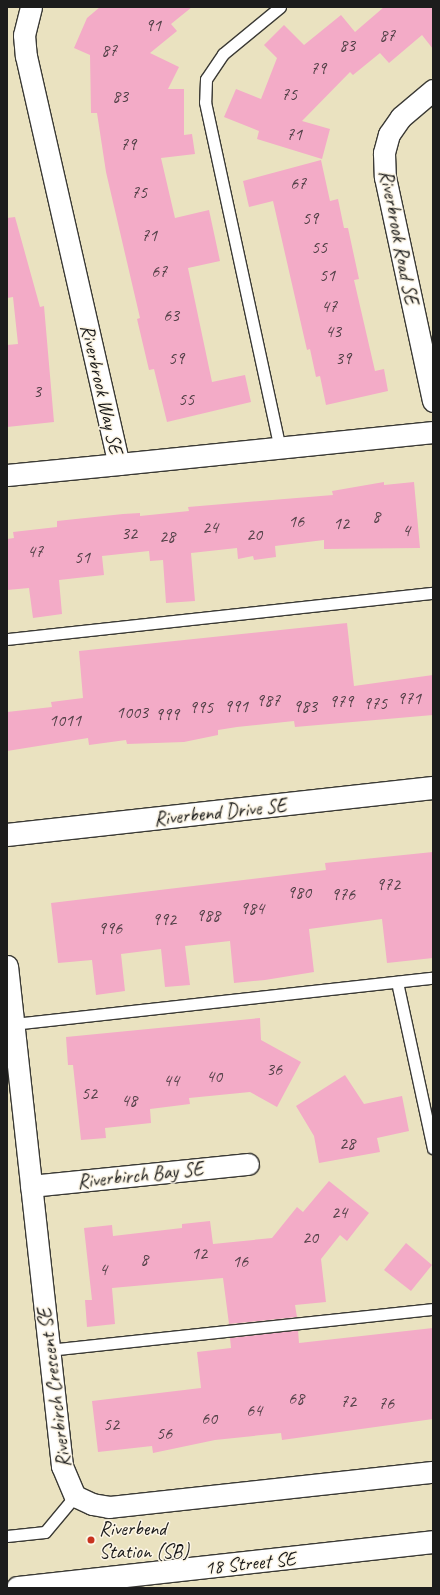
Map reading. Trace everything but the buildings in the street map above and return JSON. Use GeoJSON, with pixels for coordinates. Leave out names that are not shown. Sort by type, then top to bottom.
{"type":"FeatureCollection","features":[{"type":"Feature","properties":{"kind":"street","name":"Riverbrook Way SE"},"geometry":{"type":"LineString","coordinates":[[31,7],[24,35],[26,56],[120,464],[280,449],[433,432]]}},
{"type":"Feature","properties":{"kind":"street","name":"Riverbrook Road SE"},"geometry":{"type":"LineString","coordinates":[[433,90],[401,117],[389,134],[384,153],[385,177],[433,401]]}},
{"type":"Feature","properties":{"kind":"street"},"geometry":{"type":"LineString","coordinates":[[7,475],[120,464]]}},
{"type":"Feature","properties":{"kind":"street","name":"Riverbend Drive SE"},"geometry":{"type":"LineString","coordinates":[[7,835],[433,788]]}},
{"type":"Feature","properties":{"kind":"street","name":"Riverbirch Crescent SE"},"geometry":{"type":"LineString","coordinates":[[7,966],[62,1466],[75,1496],[92,1504],[109,1507],[433,1472]]}},
{"type":"Feature","properties":{"kind":"street","name":"Riverbirch Bay SE"},"geometry":{"type":"LineString","coordinates":[[31,1186],[248,1164]]}},
{"type":"Feature","properties":{"kind":"street","name":"18 Street SE"},"geometry":{"type":"LineString","coordinates":[[18,1588],[433,1542]]}},
{"type":"Feature","properties":{"kind":"lane"},"geometry":{"type":"LineString","coordinates":[[280,7],[223,54],[206,79],[205,102],[280,449]]}},
{"type":"Feature","properties":{"kind":"lane"},"geometry":{"type":"LineString","coordinates":[[7,639],[433,593]]}},
{"type":"Feature","properties":{"kind":"lane"},"geometry":{"type":"LineString","coordinates":[[13,1024],[433,978]]}},
{"type":"Feature","properties":{"kind":"lane"},"geometry":{"type":"LineString","coordinates":[[397,982],[433,1148]]}},
{"type":"Feature","properties":{"kind":"lane"},"geometry":{"type":"LineString","coordinates":[[49,1350],[433,1310]]}},
{"type":"Feature","properties":{"kind":"lane"},"geometry":{"type":"LineString","coordinates":[[7,1536],[46,1532],[75,1496]]}},
{"type":"Feature","properties":{"kind":"place","name":"Riverbend Station (SB)"},"geometry":{"type":"Point","coordinates":[91,1540]}}]}
